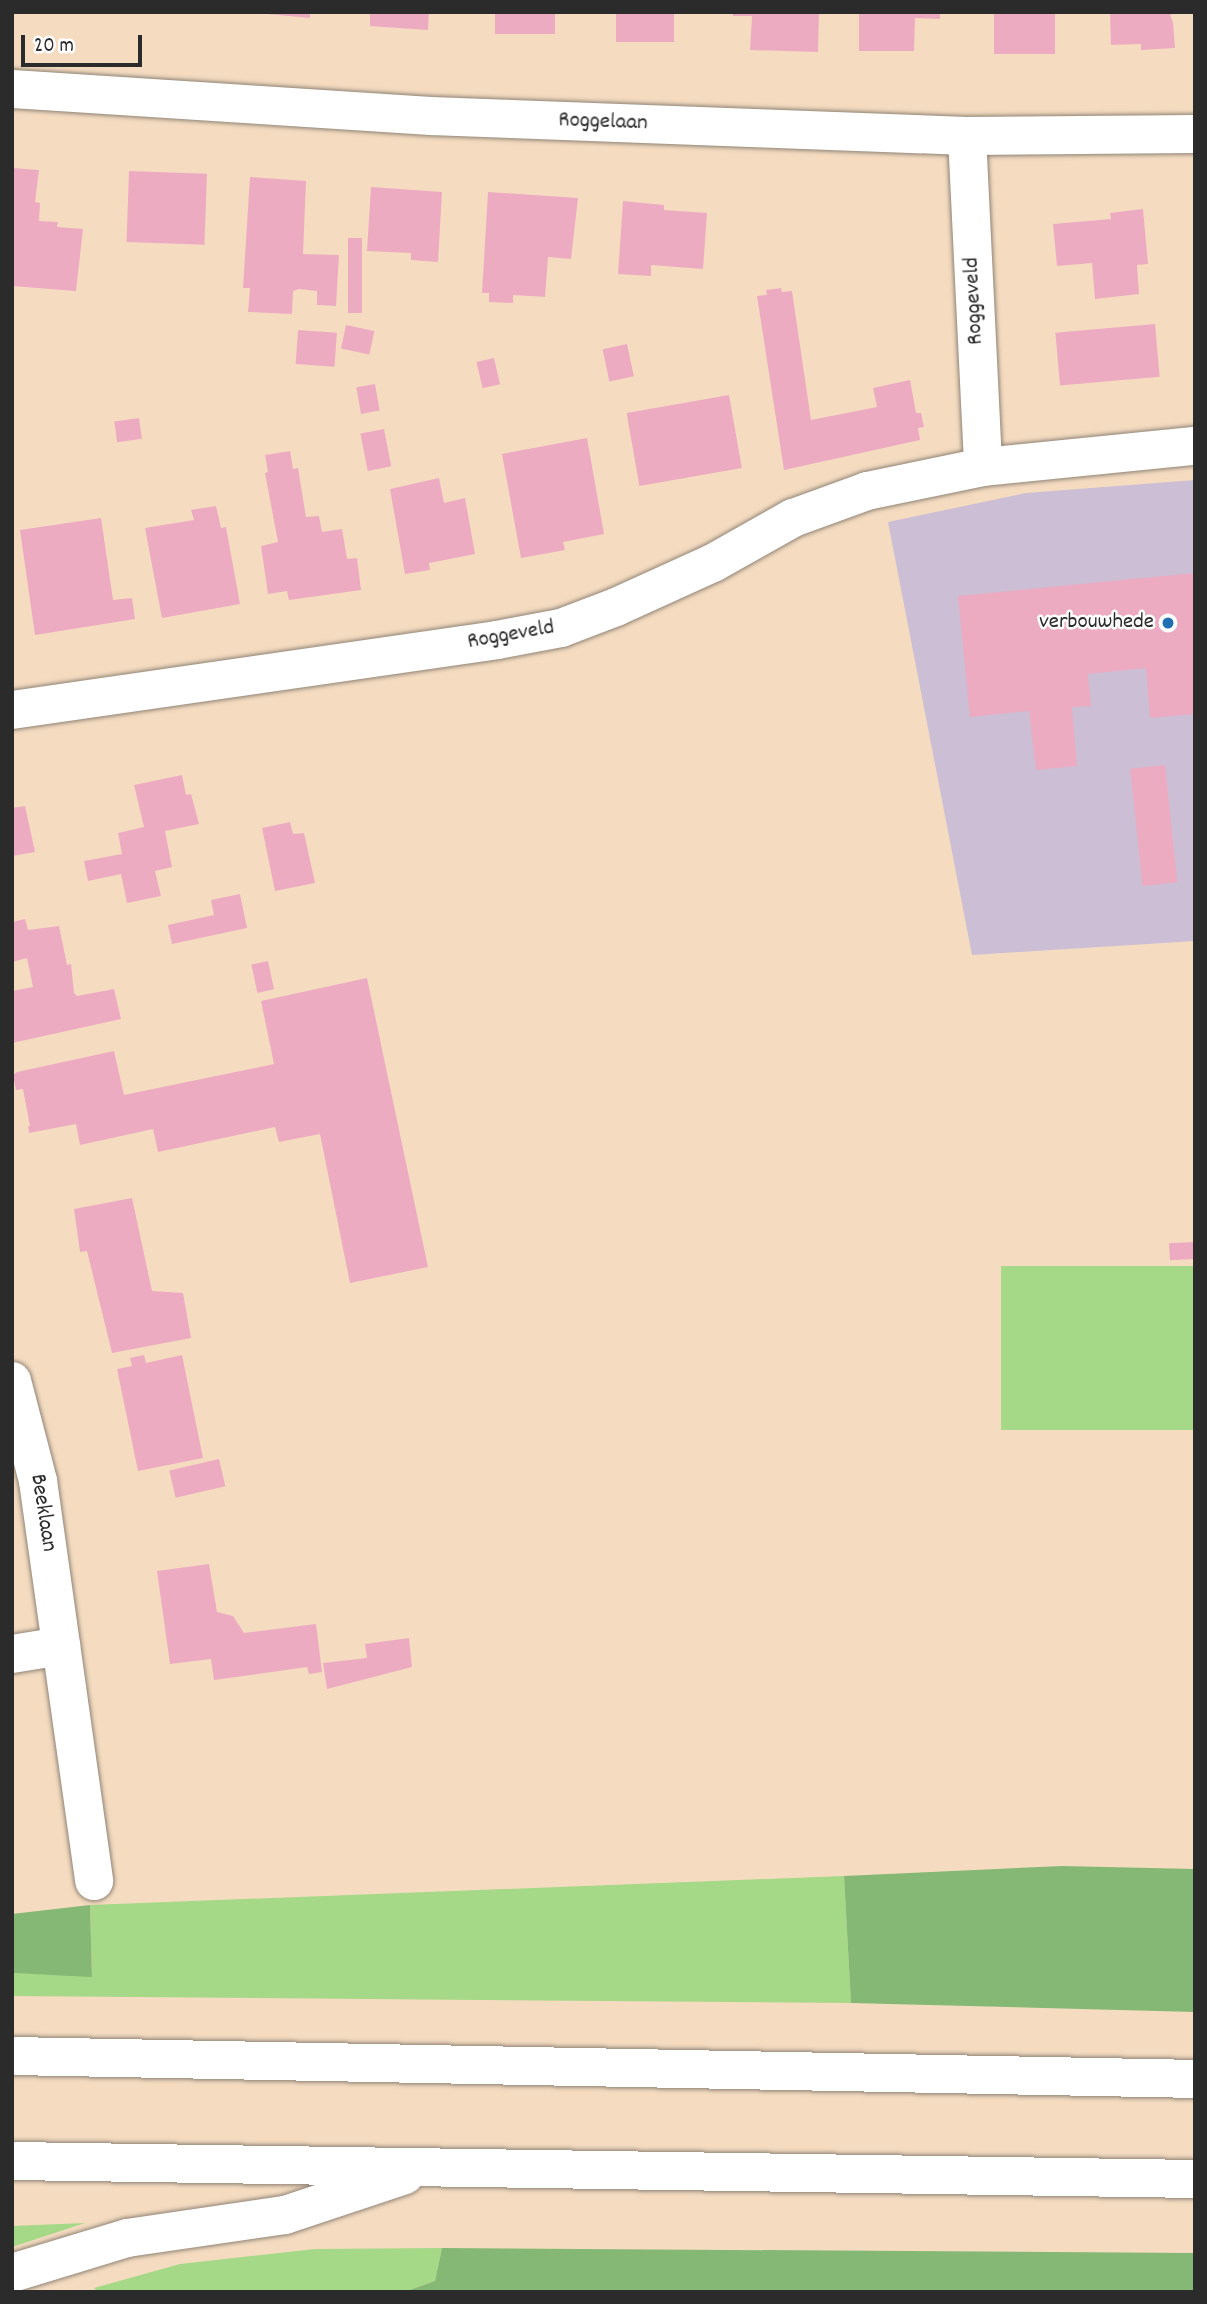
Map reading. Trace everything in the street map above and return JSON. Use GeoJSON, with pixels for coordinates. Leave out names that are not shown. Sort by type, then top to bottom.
{"type":"FeatureCollection","features":[{"type":"Feature","properties":{"kind":"main road","name":"Roggelaan"},"geometry":{"type":"LineString","coordinates":[[12,89],[431,116],[967,136],[1195,134]]}},
{"type":"Feature","properties":{"kind":"main road","name":"Roggeveld"},"geometry":{"type":"LineString","coordinates":[[967,136],[983,467]]}},
{"type":"Feature","properties":{"kind":"main road","name":"Roggeveld"},"geometry":{"type":"LineString","coordinates":[[12,710],[497,640],[561,628],[713,563],[793,518],[867,491],[983,467],[1195,446]]}},
{"type":"Feature","properties":{"kind":"main road","name":"Beeklaan"},"geometry":{"type":"LineString","coordinates":[[12,1381],[38,1481],[94,1881]]}},
{"type":"Feature","properties":{"kind":"main road"},"geometry":{"type":"LineString","coordinates":[[12,1654],[61,1646]]}},
{"type":"Feature","properties":{"kind":"main road"},"geometry":{"type":"LineString","coordinates":[[12,2056],[1195,2079]]}},
{"type":"Feature","properties":{"kind":"main road"},"geometry":{"type":"LineString","coordinates":[[12,2161],[434,2165],[1195,2179]]}},
{"type":"Feature","properties":{"kind":"main road"},"geometry":{"type":"LineString","coordinates":[[12,2273],[127,2238],[285,2215],[434,2165]]}},
{"type":"Feature","properties":{"kind":"shaded area"},"geometry":{"type":"Polygon","coordinates":[[[1195,480],[1195,941],[972,955],[888,522],[1026,493],[1195,480]]]}},
{"type":"Feature","properties":{"kind":"green space"},"geometry":{"type":"Polygon","coordinates":[[[1001,1266],[1195,1266],[1195,1430],[1001,1430],[1001,1266]]]}},
{"type":"Feature","properties":{"kind":"green space"},"geometry":{"type":"Polygon","coordinates":[[[1062,1866],[1195,1869],[1195,2012],[851,2003],[844,1876],[1062,1866]]]}},
{"type":"Feature","properties":{"kind":"green space"},"geometry":{"type":"Polygon","coordinates":[[[844,1876],[851,2003],[12,1996],[12,1973],[92,1976],[90,1905],[844,1876]]]}},
{"type":"Feature","properties":{"kind":"green space"},"geometry":{"type":"Polygon","coordinates":[[[90,1905],[92,1977],[12,1973],[12,1914],[90,1905]]]}},
{"type":"Feature","properties":{"kind":"green space"},"geometry":{"type":"Polygon","coordinates":[[[85,2223],[12,2247],[12,2226],[85,2223]]]}},
{"type":"Feature","properties":{"kind":"green space"},"geometry":{"type":"Polygon","coordinates":[[[442,2248],[435,2281],[404,2292],[98,2292],[94,2288],[180,2264],[315,2249],[442,2248]]]}},
{"type":"Feature","properties":{"kind":"green space"},"geometry":{"type":"Polygon","coordinates":[[[442,2248],[1195,2253],[1195,2292],[404,2292],[435,2281],[442,2248]]]}},
{"type":"Feature","properties":{"kind":"building"},"geometry":{"type":"Polygon","coordinates":[[[246,12],[310,12],[310,18],[246,12]]]}},
{"type":"Feature","properties":{"kind":"building"},"geometry":{"type":"Polygon","coordinates":[[[370,12],[429,12],[428,30],[370,26],[370,12]]]}},
{"type":"Feature","properties":{"kind":"building"},"geometry":{"type":"Polygon","coordinates":[[[495,12],[555,12],[555,34],[495,34],[495,12]]]}},
{"type":"Feature","properties":{"kind":"building"},"geometry":{"type":"Polygon","coordinates":[[[616,12],[674,12],[674,42],[616,42],[616,12]]]}},
{"type":"Feature","properties":{"kind":"building"},"geometry":{"type":"Polygon","coordinates":[[[733,12],[819,12],[818,52],[750,50],[752,16],[733,16],[733,12]]]}},
{"type":"Feature","properties":{"kind":"building"},"geometry":{"type":"Polygon","coordinates":[[[940,12],[940,19],[915,18],[914,51],[859,51],[859,14],[940,12]]]}},
{"type":"Feature","properties":{"kind":"building"},"geometry":{"type":"Polygon","coordinates":[[[994,12],[1055,12],[1055,54],[994,54],[994,12]]]}},
{"type":"Feature","properties":{"kind":"building"},"geometry":{"type":"Polygon","coordinates":[[[1110,12],[1178,12],[1170,15],[1175,48],[1141,50],[1141,44],[1111,45],[1110,12]]]}},
{"type":"Feature","properties":{"kind":"building"},"geometry":{"type":"Polygon","coordinates":[[[12,168],[39,170],[35,202],[40,203],[39,221],[58,222],[57,227],[83,229],[76,291],[12,286],[12,168]]]}},
{"type":"Feature","properties":{"kind":"building"},"geometry":{"type":"Polygon","coordinates":[[[129,171],[207,174],[204,245],[127,242],[129,171]]]}},
{"type":"Feature","properties":{"kind":"building"},"geometry":{"type":"Polygon","coordinates":[[[250,177],[306,181],[303,254],[339,255],[336,306],[317,305],[317,291],[299,289],[293,291],[292,314],[248,312],[250,288],[243,288],[250,177]]]}},
{"type":"Feature","properties":{"kind":"building"},"geometry":{"type":"Polygon","coordinates":[[[371,187],[442,192],[438,262],[411,260],[411,253],[367,251],[371,187]]]}},
{"type":"Feature","properties":{"kind":"building"},"geometry":{"type":"Polygon","coordinates":[[[488,192],[578,198],[571,259],[548,257],[545,297],[513,295],[513,303],[489,302],[489,293],[482,293],[488,192]]]}},
{"type":"Feature","properties":{"kind":"building"},"geometry":{"type":"Polygon","coordinates":[[[623,201],[664,205],[664,210],[707,213],[703,269],[651,265],[651,276],[618,274],[623,201]]]}},
{"type":"Feature","properties":{"kind":"building"},"geometry":{"type":"Polygon","coordinates":[[[1143,209],[1148,264],[1137,265],[1139,294],[1095,299],[1092,263],[1057,266],[1053,224],[1111,219],[1110,213],[1143,209]]]}},
{"type":"Feature","properties":{"kind":"building"},"geometry":{"type":"Polygon","coordinates":[[[348,238],[362,238],[362,313],[348,313],[348,238]]]}},
{"type":"Feature","properties":{"kind":"building"},"geometry":{"type":"Polygon","coordinates":[[[781,288],[782,292],[792,291],[811,420],[877,407],[873,388],[910,380],[916,413],[921,413],[924,427],[918,428],[920,440],[784,470],[757,296],[767,295],[766,290],[781,288]]]}},
{"type":"Feature","properties":{"kind":"building"},"geometry":{"type":"Polygon","coordinates":[[[1155,324],[1160,377],[1060,386],[1055,333],[1155,324]]]}},
{"type":"Feature","properties":{"kind":"building"},"geometry":{"type":"Polygon","coordinates":[[[346,325],[374,331],[369,355],[341,348],[346,325]]]}},
{"type":"Feature","properties":{"kind":"building"},"geometry":{"type":"Polygon","coordinates":[[[298,330],[337,333],[335,367],[296,364],[298,330]]]}},
{"type":"Feature","properties":{"kind":"building"},"geometry":{"type":"Polygon","coordinates":[[[627,344],[634,376],[609,381],[603,349],[627,344]]]}},
{"type":"Feature","properties":{"kind":"building"},"geometry":{"type":"Polygon","coordinates":[[[494,358],[500,384],[483,388],[476,362],[494,358]]]}},
{"type":"Feature","properties":{"kind":"building"},"geometry":{"type":"Polygon","coordinates":[[[375,384],[380,411],[361,414],[356,387],[375,384]]]}},
{"type":"Feature","properties":{"kind":"building"},"geometry":{"type":"Polygon","coordinates":[[[729,395],[742,468],[639,486],[627,413],[729,395]]]}},
{"type":"Feature","properties":{"kind":"building"},"geometry":{"type":"Polygon","coordinates":[[[139,418],[142,439],[117,442],[114,421],[139,418]]]}},
{"type":"Feature","properties":{"kind":"building"},"geometry":{"type":"Polygon","coordinates":[[[384,429],[391,466],[368,471],[360,434],[384,429]]]}},
{"type":"Feature","properties":{"kind":"building"},"geometry":{"type":"Polygon","coordinates":[[[587,438],[604,534],[563,542],[565,550],[521,558],[502,454],[587,438]]]}},
{"type":"Feature","properties":{"kind":"building"},"geometry":{"type":"Polygon","coordinates":[[[290,451],[293,469],[298,468],[306,517],[319,516],[322,532],[342,529],[347,559],[357,558],[361,590],[289,600],[287,591],[268,594],[261,546],[278,542],[265,473],[268,472],[265,455],[290,451]]]}},
{"type":"Feature","properties":{"kind":"building"},"geometry":{"type":"Polygon","coordinates":[[[439,478],[444,503],[465,498],[475,554],[429,563],[430,570],[405,574],[390,489],[439,478]]]}},
{"type":"Feature","properties":{"kind":"building"},"geometry":{"type":"Polygon","coordinates":[[[216,506],[221,528],[226,527],[240,604],[162,618],[145,528],[194,520],[191,510],[216,506]]]}},
{"type":"Feature","properties":{"kind":"building"},"geometry":{"type":"Polygon","coordinates":[[[101,518],[113,600],[132,598],[135,619],[35,635],[20,530],[101,518]]]}},
{"type":"Feature","properties":{"kind":"building"},"geometry":{"type":"Polygon","coordinates":[[[1195,573],[1195,714],[1150,718],[1146,668],[1088,674],[1091,706],[1072,707],[1077,766],[1036,770],[1029,711],[970,717],[958,596],[1195,573]]]}},
{"type":"Feature","properties":{"kind":"building"},"geometry":{"type":"Polygon","coordinates":[[[1165,765],[1177,882],[1143,886],[1130,769],[1165,765]]]}},
{"type":"Feature","properties":{"kind":"building"},"geometry":{"type":"Polygon","coordinates":[[[182,775],[186,795],[191,794],[199,824],[165,831],[172,867],[155,871],[161,896],[127,903],[121,874],[88,881],[84,861],[122,854],[118,833],[144,827],[134,785],[182,775]]]}},
{"type":"Feature","properties":{"kind":"building"},"geometry":{"type":"Polygon","coordinates":[[[25,806],[35,852],[12,856],[12,808],[25,806]]]}},
{"type":"Feature","properties":{"kind":"building"},"geometry":{"type":"Polygon","coordinates":[[[290,822],[293,834],[304,833],[315,883],[275,891],[262,828],[290,822]]]}},
{"type":"Feature","properties":{"kind":"building"},"geometry":{"type":"Polygon","coordinates":[[[240,894],[247,928],[172,944],[168,925],[214,915],[211,900],[240,894]]]}},
{"type":"Feature","properties":{"kind":"building"},"geometry":{"type":"Polygon","coordinates":[[[25,919],[28,930],[59,926],[67,965],[71,964],[74,993],[77,996],[114,989],[121,1019],[12,1043],[12,991],[33,987],[27,958],[12,962],[12,922],[25,919]]]}},
{"type":"Feature","properties":{"kind":"building"},"geometry":{"type":"Polygon","coordinates":[[[268,961],[274,989],[257,993],[251,965],[268,961]]]}},
{"type":"Feature","properties":{"kind":"building"},"geometry":{"type":"Polygon","coordinates":[[[367,978],[428,1267],[350,1283],[320,1134],[279,1142],[275,1127],[158,1152],[153,1129],[80,1145],[76,1124],[29,1133],[23,1089],[16,1090],[13,1075],[17,1072],[114,1051],[124,1095],[274,1064],[261,1001],[367,978]]]}},
{"type":"Feature","properties":{"kind":"building"},"geometry":{"type":"Polygon","coordinates":[[[132,1198],[152,1291],[183,1293],[191,1338],[112,1353],[87,1251],[80,1252],[74,1209],[132,1198]]]}},
{"type":"Feature","properties":{"kind":"building"},"geometry":{"type":"Polygon","coordinates":[[[1193,1242],[1194,1259],[1170,1260],[1169,1243],[1193,1242]]]}},
{"type":"Feature","properties":{"kind":"building"},"geometry":{"type":"Polygon","coordinates":[[[144,1355],[146,1363],[182,1355],[203,1458],[138,1471],[117,1369],[132,1366],[130,1358],[144,1355]]]}},
{"type":"Feature","properties":{"kind":"building"},"geometry":{"type":"Polygon","coordinates":[[[219,1459],[225,1486],[176,1498],[169,1470],[219,1459]]]}},
{"type":"Feature","properties":{"kind":"building"},"geometry":{"type":"Polygon","coordinates":[[[209,1564],[217,1612],[233,1616],[244,1633],[316,1624],[322,1672],[309,1674],[307,1667],[214,1680],[211,1659],[170,1664],[157,1571],[209,1564]]]}},
{"type":"Feature","properties":{"kind":"building"},"geometry":{"type":"Polygon","coordinates":[[[409,1638],[412,1667],[327,1689],[323,1663],[367,1658],[365,1644],[409,1638]]]}},
{"type":"Feature","properties":{"kind":"place","name":"verbouwhede"},"geometry":{"type":"Point","coordinates":[1168,623]}}]}
